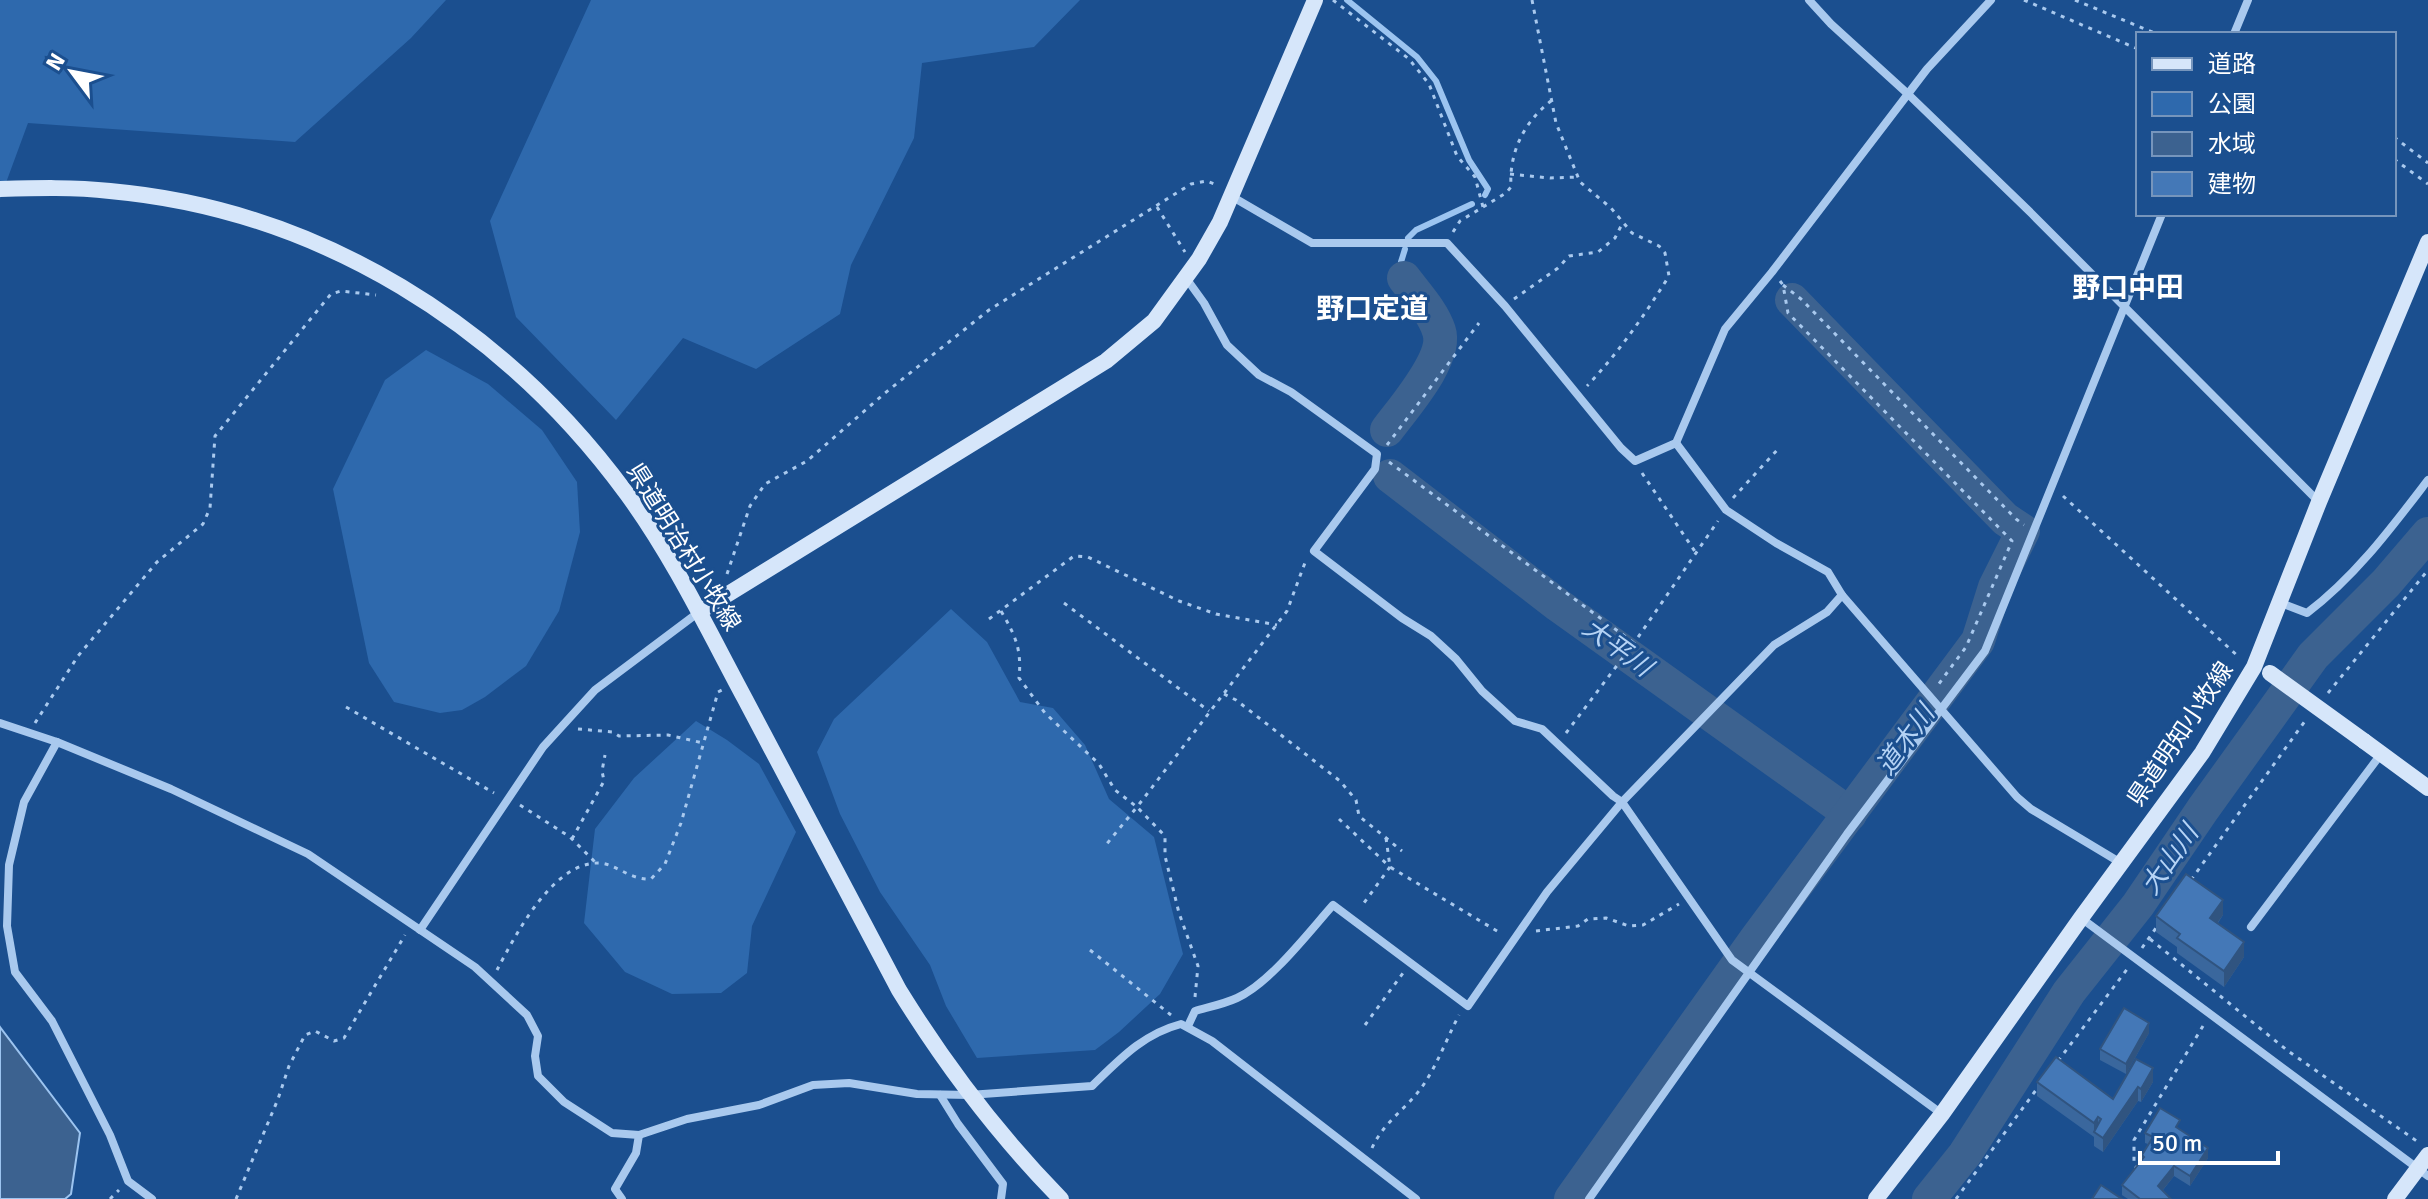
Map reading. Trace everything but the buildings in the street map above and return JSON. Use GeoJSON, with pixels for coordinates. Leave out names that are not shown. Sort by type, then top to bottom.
{"type":"FeatureCollection","features":[{"type":"Feature","properties":{"kind":"main road"},"geometry":{"type":"LineString","coordinates":[[699,612],[1106,361],[1154,321],[1199,259],[1220,222],[1315,0]]}},
{"type":"Feature","properties":{"kind":"main road","name":"県道明治村小牧線"},"geometry":{"type":"LineString","coordinates":[[0,189],[111,191],[166,198],[258,220],[348,256],[428,301],[502,358],[569,423],[627,494],[699,612],[899,990],[969,1095],[1061,1199]]}},
{"type":"Feature","properties":{"kind":"main road","name":"県道明知小牧線"},"geometry":{"type":"LineString","coordinates":[[1876,1199],[2085,921],[2121,863],[2262,670],[2281,603],[2319,502],[2428,242]]}},
{"type":"Feature","properties":{"kind":"main road"},"geometry":{"type":"LineString","coordinates":[[2262,670],[2428,788]]}},
{"type":"Feature","properties":{"kind":"main road"},"geometry":{"type":"LineString","coordinates":[[2395,1199],[2425,1166]]}},
{"type":"Feature","properties":{"kind":"street"},"geometry":{"type":"LineString","coordinates":[[1809,0],[2124,306],[2319,502]]}},
{"type":"Feature","properties":{"kind":"street"},"geometry":{"type":"LineString","coordinates":[[1232,194],[1312,243],[1447,243],[1505,306],[1635,461],[1676,443],[1725,329],[1927,69],[1991,0]]}},
{"type":"Feature","properties":{"kind":"street"},"geometry":{"type":"LineString","coordinates":[[2235,32],[2248,0]]}},
{"type":"Feature","properties":{"kind":"street"},"geometry":{"type":"LineString","coordinates":[[1589,1199],[1747,971],[1985,651],[2161,216]]}},
{"type":"Feature","properties":{"kind":"street"},"geometry":{"type":"LineString","coordinates":[[1185,277],[1204,303],[1227,345],[1259,375],[1291,392],[1377,454],[1375,469],[1314,551],[1402,618],[1431,636],[1515,721],[1542,729],[1622,802],[1732,960],[1942,1114]]}},
{"type":"Feature","properties":{"kind":"street"},"geometry":{"type":"LineString","coordinates":[[1676,443],[1726,510],[1828,572],[1842,595],[2031,809],[2121,863]]}},
{"type":"Feature","properties":{"kind":"street"},"geometry":{"type":"LineString","coordinates":[[2281,603],[2307,613],[2331,595],[2395,523],[2428,480]]}},
{"type":"Feature","properties":{"kind":"street"},"geometry":{"type":"LineString","coordinates":[[1185,1025],[1195,1011],[1237,999],[1251,990],[1286,958],[1333,905],[1467,1005],[1521,933],[1547,892],[1622,802],[1774,645],[1827,612],[1842,595]]}},
{"type":"Feature","properties":{"kind":"street"},"geometry":{"type":"LineString","coordinates":[[420,930],[543,747],[595,690],[699,612]]}},
{"type":"Feature","properties":{"kind":"street"},"geometry":{"type":"LineString","coordinates":[[0,723],[57,742],[185,795],[308,854],[475,967],[527,1015],[538,1036],[535,1056],[538,1076],[564,1102],[612,1133],[639,1135],[687,1119],[759,1105],[813,1085],[849,1083],[940,1095],[1092,1086],[1135,1044],[1164,1028],[1185,1025],[1212,1041],[1416,1199]]}},
{"type":"Feature","properties":{"kind":"street"},"geometry":{"type":"LineString","coordinates":[[57,742],[24,802],[9,865],[7,926],[15,972],[52,1021],[110,1135],[128,1181],[152,1199]]}},
{"type":"Feature","properties":{"kind":"street"},"geometry":{"type":"LineString","coordinates":[[2251,927],[2381,754]]}},
{"type":"Feature","properties":{"kind":"street"},"geometry":{"type":"LineString","coordinates":[[2085,921],[2425,1166]]}},
{"type":"Feature","properties":{"kind":"street"},"geometry":{"type":"LineString","coordinates":[[940,1095],[1003,1184],[1001,1199]]}},
{"type":"Feature","properties":{"kind":"street"},"geometry":{"type":"LineString","coordinates":[[622,1199],[615,1189],[636,1153],[639,1135]]}},
{"type":"Feature","properties":{"kind":"path"},"geometry":{"type":"LineString","coordinates":[[1333,0],[1409,59],[1429,84],[1457,156],[1475,177],[1483,207]]}},
{"type":"Feature","properties":{"kind":"path"},"geometry":{"type":"LineString","coordinates":[[1532,0],[1556,123],[1578,177],[1632,233],[1659,246],[1665,253],[1669,276],[1614,358],[1579,395]]}},
{"type":"Feature","properties":{"kind":"path"},"geometry":{"type":"LineString","coordinates":[[2024,0],[2136,48]]}},
{"type":"Feature","properties":{"kind":"path"},"geometry":{"type":"LineString","coordinates":[[2075,0],[2152,32]]}},
{"type":"Feature","properties":{"kind":"path"},"geometry":{"type":"LineString","coordinates":[[1447,243],[1460,221],[1511,187],[1510,174],[1516,145],[1528,124],[1551,101]]}},
{"type":"Feature","properties":{"kind":"path"},"geometry":{"type":"LineString","coordinates":[[2396,139],[2428,163]]}},
{"type":"Feature","properties":{"kind":"path"},"geometry":{"type":"LineString","coordinates":[[2396,160],[2428,184]]}},
{"type":"Feature","properties":{"kind":"path"},"geometry":{"type":"LineString","coordinates":[[1510,174],[1578,177]]}},
{"type":"Feature","properties":{"kind":"path"},"geometry":{"type":"LineString","coordinates":[[733,591],[725,581],[750,506],[765,484],[807,461],[885,393],[989,310],[1191,184],[1207,181],[1232,194]]}},
{"type":"Feature","properties":{"kind":"path"},"geometry":{"type":"LineString","coordinates":[[1157,207],[1183,251],[1199,259]]}},
{"type":"Feature","properties":{"kind":"path"},"geometry":{"type":"LineString","coordinates":[[1505,306],[1558,268],[1569,256],[1598,252],[1615,238],[1623,222]]}},
{"type":"Feature","properties":{"kind":"path"},"geometry":{"type":"LineString","coordinates":[[1772,272],[2016,519],[2033,530]]}},
{"type":"Feature","properties":{"kind":"path"},"geometry":{"type":"LineString","coordinates":[[1783,285],[1788,313],[2012,541],[1966,647],[1930,695]]}},
{"type":"Feature","properties":{"kind":"path"},"geometry":{"type":"LineString","coordinates":[[29,733],[78,656],[157,562],[203,524],[210,508],[215,436],[331,294],[341,291],[381,295]]}},
{"type":"Feature","properties":{"kind":"path"},"geometry":{"type":"LineString","coordinates":[[1479,323],[1395,438],[1377,454],[1634,643]]}},
{"type":"Feature","properties":{"kind":"path"},"geometry":{"type":"LineString","coordinates":[[1559,743],[1634,643],[1733,498],[1779,448]]}},
{"type":"Feature","properties":{"kind":"path"},"geometry":{"type":"LineString","coordinates":[[1635,461],[1696,553]]}},
{"type":"Feature","properties":{"kind":"path"},"geometry":{"type":"LineString","coordinates":[[2051,485],[2236,656],[2262,670]]}},
{"type":"Feature","properties":{"kind":"path"},"geometry":{"type":"LineString","coordinates":[[1105,846],[1287,611],[1303,564],[1314,551]]}},
{"type":"Feature","properties":{"kind":"path"},"geometry":{"type":"LineString","coordinates":[[989,619],[1074,556],[1088,557],[1179,601],[1216,614],[1277,625]]}},
{"type":"Feature","properties":{"kind":"path"},"geometry":{"type":"LineString","coordinates":[[2328,692],[2428,570]]}},
{"type":"Feature","properties":{"kind":"path"},"geometry":{"type":"LineString","coordinates":[[1064,603],[1210,712]]}},
{"type":"Feature","properties":{"kind":"path"},"geometry":{"type":"LineString","coordinates":[[1001,611],[1014,633],[1021,657],[1019,678],[1045,713],[1099,764],[1115,790],[1165,836],[1165,856],[1179,913],[1198,966],[1195,1011]]}},
{"type":"Feature","properties":{"kind":"path"},"geometry":{"type":"LineString","coordinates":[[491,982],[535,906],[550,888],[583,864],[603,863],[637,879],[651,879],[665,864],[681,823],[718,692],[737,683]]}},
{"type":"Feature","properties":{"kind":"path"},"geometry":{"type":"LineString","coordinates":[[1224,694],[1340,781],[1356,800],[1359,816],[1402,851]]}},
{"type":"Feature","properties":{"kind":"path"},"geometry":{"type":"LineString","coordinates":[[346,707],[508,799],[572,839],[596,863]]}},
{"type":"Feature","properties":{"kind":"path"},"geometry":{"type":"LineString","coordinates":[[2184,889],[2308,716]]}},
{"type":"Feature","properties":{"kind":"path"},"geometry":{"type":"LineString","coordinates":[[558,731],[585,729],[613,732],[619,736],[668,735],[703,743]]}},
{"type":"Feature","properties":{"kind":"path"},"geometry":{"type":"LineString","coordinates":[[572,839],[604,781],[605,755]]}},
{"type":"Feature","properties":{"kind":"path"},"geometry":{"type":"LineString","coordinates":[[1339,819],[1390,867],[1514,942]]}},
{"type":"Feature","properties":{"kind":"path"},"geometry":{"type":"LineString","coordinates":[[1352,920],[1390,867],[1386,838]]}},
{"type":"Feature","properties":{"kind":"path"},"geometry":{"type":"LineString","coordinates":[[1521,933],[1578,926],[1588,919],[1606,918],[1629,926],[1643,925],[1689,898]]}},
{"type":"Feature","properties":{"kind":"path"},"geometry":{"type":"LineString","coordinates":[[236,1199],[289,1066],[305,1035],[315,1031],[334,1041],[344,1038],[411,924]]}},
{"type":"Feature","properties":{"kind":"path"},"geometry":{"type":"LineString","coordinates":[[2051,1071],[2132,954],[2158,926]]}},
{"type":"Feature","properties":{"kind":"path"},"geometry":{"type":"LineString","coordinates":[[2149,938],[2288,1051],[2428,1148]]}},
{"type":"Feature","properties":{"kind":"path"},"geometry":{"type":"LineString","coordinates":[[1090,950],[1185,1025]]}},
{"type":"Feature","properties":{"kind":"path"},"geometry":{"type":"LineString","coordinates":[[1365,1025],[1411,964]]}},
{"type":"Feature","properties":{"kind":"path"},"geometry":{"type":"LineString","coordinates":[[1368,1163],[1378,1135],[1408,1105],[1425,1082],[1467,1005]]}},
{"type":"Feature","properties":{"kind":"path"},"geometry":{"type":"LineString","coordinates":[[2143,1174],[2134,1165],[2134,1140],[2211,1014]]}},
{"type":"Feature","properties":{"kind":"path"},"geometry":{"type":"LineString","coordinates":[[1956,1199],[2041,1084]]}},
{"type":"Feature","properties":{"kind":"green space"},"geometry":{"type":"Polygon","coordinates":[[[0,0],[446,0],[411,38],[295,142],[28,123],[0,199],[0,0]]]}},
{"type":"Feature","properties":{"kind":"green space"},"geometry":{"type":"Polygon","coordinates":[[[591,0],[1080,0],[1034,47],[922,63],[914,138],[851,265],[840,314],[756,369],[683,338],[616,420],[516,317],[490,221],[591,0]]]}},
{"type":"Feature","properties":{"kind":"green space"},"geometry":{"type":"Polygon","coordinates":[[[426,350],[488,384],[542,430],[577,482],[580,532],[559,611],[526,666],[462,710],[440,713],[394,702],[369,663],[333,489],[385,380],[426,350]]]}},
{"type":"Feature","properties":{"kind":"green space"},"geometry":{"type":"Polygon","coordinates":[[[951,609],[987,642],[1020,702],[1053,708],[1085,745],[1109,799],[1154,837],[1183,954],[1160,994],[1095,1050],[977,1058],[946,1006],[930,965],[880,892],[840,814],[817,752],[834,719],[951,609]]]}},
{"type":"Feature","properties":{"kind":"green space"},"geometry":{"type":"Polygon","coordinates":[[[696,721],[759,764],[796,832],[752,926],[747,973],[721,993],[672,994],[625,972],[584,923],[595,829],[634,778],[696,721]]]}},
{"type":"Feature","properties":{"kind":"water"},"geometry":{"type":"Polygon","coordinates":[[[0,1027],[80,1133],[71,1194],[65,1199],[0,1199],[0,1027]]]}},
{"type":"Feature","properties":{"kind":"waterway"},"geometry":{"type":"LineString","coordinates":[[1347,0],[1417,57],[1436,81],[1469,160],[1488,189],[1485,195]]}},
{"type":"Feature","properties":{"kind":"waterway"},"geometry":{"type":"LineString","coordinates":[[1408,238],[1416,230],[1472,204]]}},
{"type":"Feature","properties":{"kind":"waterway"},"geometry":{"type":"LineString","coordinates":[[1404,278],[1401,262],[1405,249]]}},
{"type":"Feature","properties":{"kind":"waterway","name":"大平川"},"geometry":{"type":"LineString","coordinates":[[1387,430],[1431,368],[1440,342],[1433,317],[1404,278]]}},
{"type":"Feature","properties":{"kind":"waterway","name":"道木川"},"geometry":{"type":"LineString","coordinates":[[1571,1199],[1756,939],[1978,641],[1995,587],[2023,531],[2005,519],[1792,300]]}},
{"type":"Feature","properties":{"kind":"waterway","name":"大平川"},"geometry":{"type":"LineString","coordinates":[[1390,476],[1558,605],[1850,814]]}},
{"type":"Feature","properties":{"kind":"waterway","name":"大山川"},"geometry":{"type":"LineString","coordinates":[[1929,1199],[1965,1154],[2069,992],[2138,905],[2313,656],[2386,583],[2428,534]]}},
{"type":"Feature","properties":{"kind":"district","name":"野口中田"},"geometry":{"type":"Point","coordinates":[2128,288]}},
{"type":"Feature","properties":{"kind":"district","name":"野口定道"},"geometry":{"type":"Point","coordinates":[1372,309]}}]}
